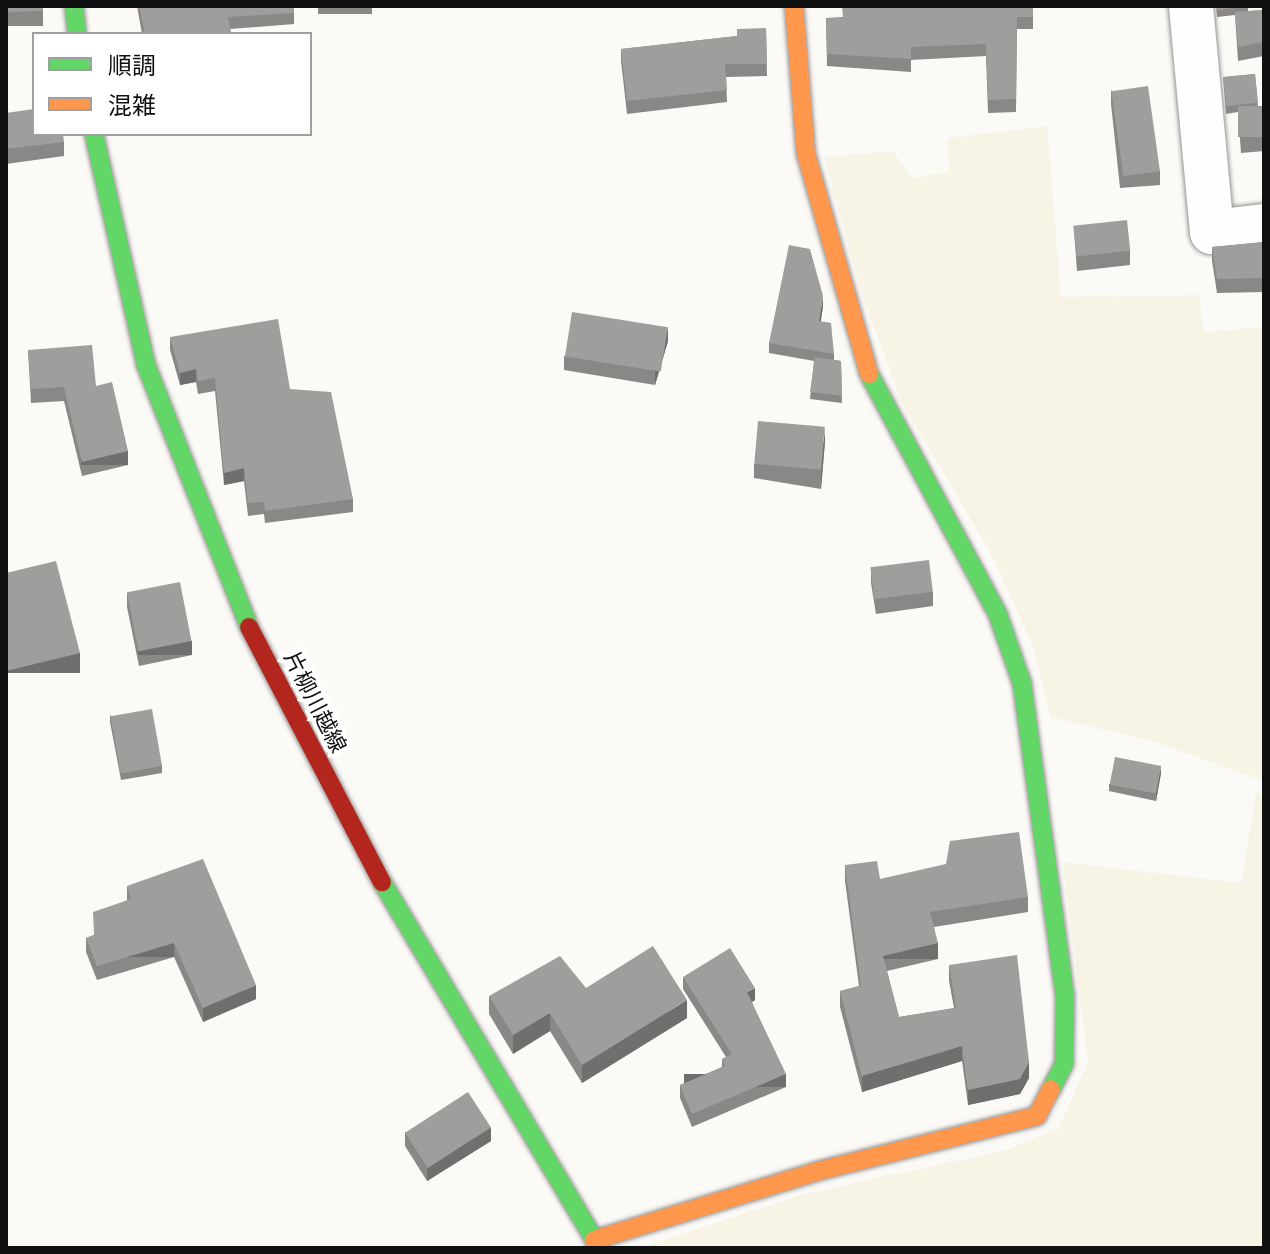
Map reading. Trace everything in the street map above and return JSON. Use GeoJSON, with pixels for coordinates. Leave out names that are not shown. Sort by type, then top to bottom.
{"type":"FeatureCollection","features":[{"type":"Feature","properties":{"kind":"street"},"geometry":{"type":"LineString","coordinates":[[74,6],[77,32]]}},
{"type":"Feature","properties":{"kind":"street"},"geometry":{"type":"LineString","coordinates":[[596,1244],[777,1182],[1037,1116],[1064,1064],[1065,996],[1022,683],[998,615],[869,375],[806,154],[794,6]]}},
{"type":"Feature","properties":{"kind":"street"},"geometry":{"type":"LineString","coordinates":[[1191,6],[1212,232],[1264,226]]}},
{"type":"Feature","properties":{"kind":"street","name":"片柳川越線"},"geometry":{"type":"LineString","coordinates":[[94,136],[146,365],[236,603],[385,888],[596,1244]]}},
{"type":"Feature","properties":{"kind":"shaded area"},"geometry":{"type":"Polygon","coordinates":[[[1047,126],[1061,297],[1199,295],[1204,332],[1264,327],[1264,781],[1155,742],[1051,717],[1033,646],[990,552],[901,401],[860,288],[824,157],[893,151],[911,178],[950,172],[947,138],[1047,126]]]}},
{"type":"Feature","properties":{"kind":"shaded area"},"geometry":{"type":"Polygon","coordinates":[[[1256,792],[1264,796],[1264,1248],[639,1248],[804,1194],[1007,1150],[1058,1128],[1088,1062],[1063,862],[1241,883],[1256,792]]]}},
{"type":"Feature","properties":{"kind":"building"},"geometry":{"type":"Polygon","coordinates":[[[6,6],[43,6],[43,11],[6,12],[6,6]]]}},
{"type":"Feature","properties":{"kind":"building"},"geometry":{"type":"Polygon","coordinates":[[[139,6],[294,6],[294,13],[228,17],[231,32],[145,32],[139,6]]]}},
{"type":"Feature","properties":{"kind":"building"},"geometry":{"type":"Polygon","coordinates":[[[842,6],[1033,6],[1033,17],[1017,17],[1016,99],[988,100],[986,44],[911,47],[911,59],[827,54],[826,18],[843,18],[842,6]]]}},
{"type":"Feature","properties":{"kind":"building"},"geometry":{"type":"Polygon","coordinates":[[[1217,6],[1248,6],[1217,10],[1217,6]]]}},
{"type":"Feature","properties":{"kind":"building"},"geometry":{"type":"Polygon","coordinates":[[[1264,10],[1264,42],[1238,47],[1235,12],[1264,10]]]}},
{"type":"Feature","properties":{"kind":"building"},"geometry":{"type":"Polygon","coordinates":[[[766,28],[767,64],[725,64],[727,90],[627,101],[621,49],[737,36],[737,29],[766,28]]]}},
{"type":"Feature","properties":{"kind":"building"},"geometry":{"type":"Polygon","coordinates":[[[1255,74],[1258,103],[1226,106],[1223,77],[1255,74]]]}},
{"type":"Feature","properties":{"kind":"building"},"geometry":{"type":"Polygon","coordinates":[[[1148,86],[1160,171],[1123,176],[1111,91],[1148,86]]]}},
{"type":"Feature","properties":{"kind":"building"},"geometry":{"type":"Polygon","coordinates":[[[1238,106],[1264,106],[1264,137],[1238,137],[1238,106]]]}},
{"type":"Feature","properties":{"kind":"building"},"geometry":{"type":"Polygon","coordinates":[[[32,109],[32,136],[63,136],[64,142],[6,149],[6,113],[32,109]]]}},
{"type":"Feature","properties":{"kind":"building"},"geometry":{"type":"Polygon","coordinates":[[[1127,220],[1130,251],[1077,256],[1073,226],[1127,220]]]}},
{"type":"Feature","properties":{"kind":"building"},"geometry":{"type":"Polygon","coordinates":[[[1264,242],[1264,278],[1217,279],[1212,247],[1264,242]]]}},
{"type":"Feature","properties":{"kind":"building"},"geometry":{"type":"Polygon","coordinates":[[[789,245],[810,249],[823,296],[819,321],[831,323],[834,354],[769,343],[789,245]]]}},
{"type":"Feature","properties":{"kind":"building"},"geometry":{"type":"Polygon","coordinates":[[[572,312],[668,327],[661,372],[565,356],[572,312]]]}},
{"type":"Feature","properties":{"kind":"building"},"geometry":{"type":"Polygon","coordinates":[[[278,319],[290,389],[331,392],[353,499],[265,511],[264,502],[248,503],[244,468],[224,473],[215,378],[198,381],[196,369],[180,373],[170,337],[278,319]]]}},
{"type":"Feature","properties":{"kind":"building"},"geometry":{"type":"Polygon","coordinates":[[[92,345],[96,386],[112,382],[128,451],[82,462],[64,387],[31,389],[28,350],[92,345]]]}},
{"type":"Feature","properties":{"kind":"building"},"geometry":{"type":"Polygon","coordinates":[[[815,357],[841,361],[842,396],[810,392],[815,357]]]}},
{"type":"Feature","properties":{"kind":"building"},"geometry":{"type":"Polygon","coordinates":[[[758,421],[825,427],[821,470],[754,464],[758,421]]]}},
{"type":"Feature","properties":{"kind":"building"},"geometry":{"type":"Polygon","coordinates":[[[929,560],[933,592],[874,599],[870,567],[929,560]]]}},
{"type":"Feature","properties":{"kind":"building"},"geometry":{"type":"Polygon","coordinates":[[[56,561],[80,653],[6,671],[6,573],[56,561]]]}},
{"type":"Feature","properties":{"kind":"building"},"geometry":{"type":"Polygon","coordinates":[[[180,582],[191,641],[138,651],[127,592],[180,582]]]}},
{"type":"Feature","properties":{"kind":"building"},"geometry":{"type":"Polygon","coordinates":[[[152,709],[162,766],[121,773],[111,716],[152,709]]]}},
{"type":"Feature","properties":{"kind":"building"},"geometry":{"type":"Polygon","coordinates":[[[1115,757],[1161,766],[1156,793],[1110,784],[1115,757]]]}},
{"type":"Feature","properties":{"kind":"building"},"geometry":{"type":"Polygon","coordinates":[[[1019,832],[1028,897],[930,912],[938,943],[883,956],[899,1017],[956,1008],[949,965],[1017,955],[1029,1062],[1020,1079],[968,1090],[962,1046],[862,1076],[840,991],[861,986],[845,865],[877,861],[880,879],[946,864],[950,841],[1019,832]]]}},
{"type":"Feature","properties":{"kind":"building"},"geometry":{"type":"Polygon","coordinates":[[[203,859],[256,985],[203,1008],[174,943],[97,966],[86,938],[94,935],[93,912],[131,899],[127,886],[203,859]]]}},
{"type":"Feature","properties":{"kind":"building"},"geometry":{"type":"Polygon","coordinates":[[[653,946],[687,1000],[582,1065],[550,1013],[513,1035],[489,996],[560,956],[586,988],[653,946]]]}},
{"type":"Feature","properties":{"kind":"building"},"geometry":{"type":"Polygon","coordinates":[[[730,948],[755,988],[747,992],[786,1074],[692,1114],[680,1085],[725,1066],[722,1059],[732,1054],[683,977],[730,948]]]}},
{"type":"Feature","properties":{"kind":"building"},"geometry":{"type":"Polygon","coordinates":[[[468,1092],[491,1127],[428,1168],[405,1133],[468,1092]]]}},
{"type":"Feature","properties":{"kind":"traffic: fast"},"geometry":{"type":"LineString","coordinates":[[74,6],[77,32]]}},
{"type":"Feature","properties":{"kind":"traffic: fast"},"geometry":{"type":"LineString","coordinates":[[94,136],[146,365],[249,627]]}},
{"type":"Feature","properties":{"kind":"traffic: fast"},"geometry":{"type":"LineString","coordinates":[[869,374],[998,615],[1022,683],[1065,996],[1064,1064],[1051,1089]]}},
{"type":"Feature","properties":{"kind":"traffic: fast"},"geometry":{"type":"LineString","coordinates":[[382,882],[599,1248]]}},
{"type":"Feature","properties":{"kind":"traffic: slow"},"geometry":{"type":"LineString","coordinates":[[794,6],[806,154],[869,374]]}},
{"type":"Feature","properties":{"kind":"traffic: slow"},"geometry":{"type":"LineString","coordinates":[[594,1240],[818,1171],[1037,1116],[1051,1089]]}},
{"type":"Feature","properties":{"kind":"traffic: jam"},"geometry":{"type":"LineString","coordinates":[[249,627],[382,882]]}}]}
